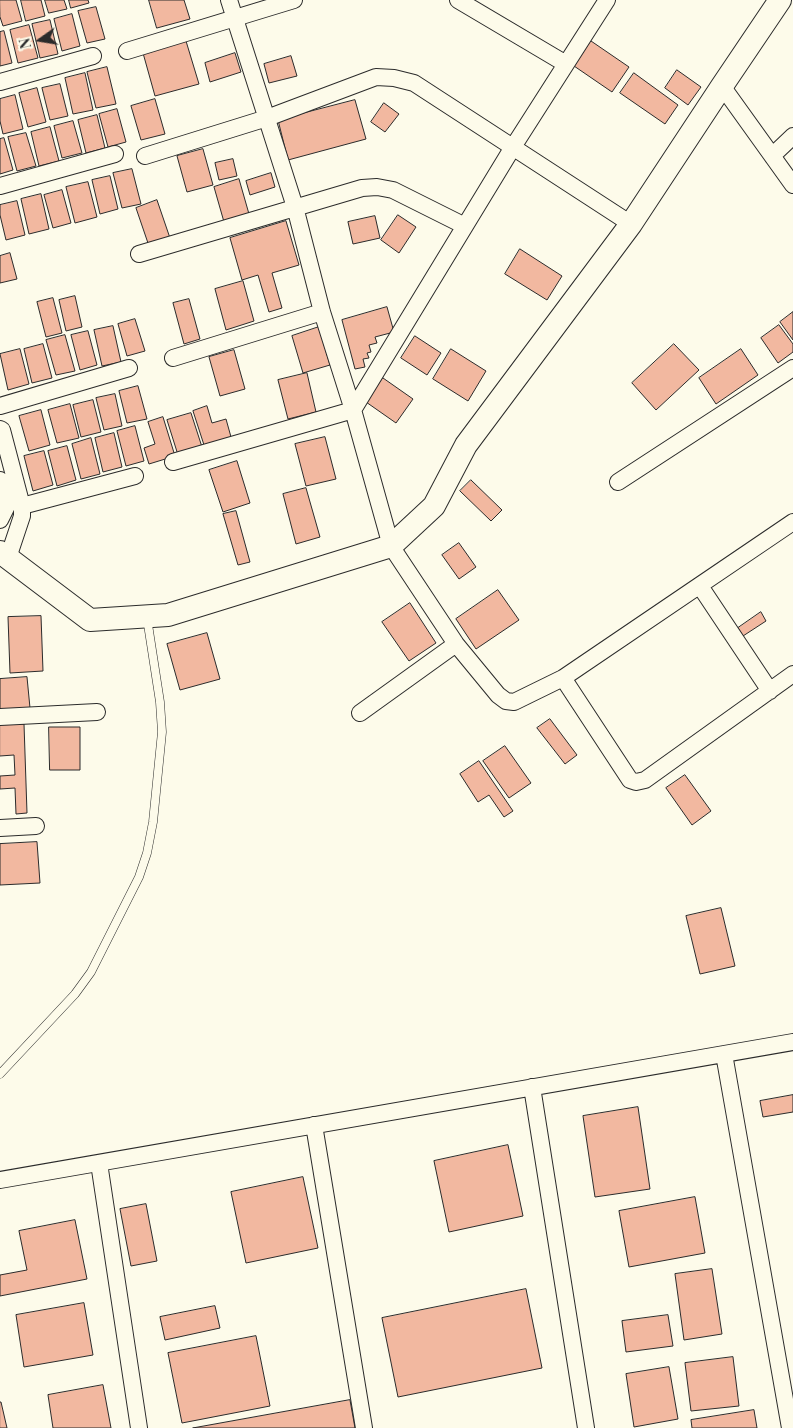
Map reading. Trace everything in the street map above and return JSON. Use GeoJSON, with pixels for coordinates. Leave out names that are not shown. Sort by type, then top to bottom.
{"type":"FeatureCollection","features":[{"type":"Feature","properties":{"kind":"street"},"geometry":{"type":"LineString","coordinates":[[229,0],[295,207],[322,312],[354,410],[391,546],[456,644],[498,695],[506,701],[514,702],[564,678],[793,522]]}},
{"type":"Feature","properties":{"kind":"street"},"geometry":{"type":"LineString","coordinates":[[127,51],[294,0]]}},
{"type":"Feature","properties":{"kind":"street"},"geometry":{"type":"LineString","coordinates":[[458,0],[566,64]]}},
{"type":"Feature","properties":{"kind":"street"},"geometry":{"type":"LineString","coordinates":[[173,462],[354,410],[513,147],[607,0]]}},
{"type":"Feature","properties":{"kind":"street"},"geometry":{"type":"LineString","coordinates":[[0,429],[2,430],[22,506],[22,516],[4,555],[90,620],[168,615],[391,546],[434,506],[466,444],[631,224],[778,1]]}},
{"type":"Feature","properties":{"kind":"street"},"geometry":{"type":"LineString","coordinates":[[0,82],[93,56]]}},
{"type":"Feature","properties":{"kind":"street"},"geometry":{"type":"LineString","coordinates":[[145,156],[267,118],[376,77],[394,78],[414,83],[631,224]]}},
{"type":"Feature","properties":{"kind":"street"},"geometry":{"type":"LineString","coordinates":[[722,86],[793,185]]}},
{"type":"Feature","properties":{"kind":"street"},"geometry":{"type":"LineString","coordinates":[[772,156],[793,136]]}},
{"type":"Feature","properties":{"kind":"street"},"geometry":{"type":"LineString","coordinates":[[0,186],[115,154]]}},
{"type":"Feature","properties":{"kind":"street"},"geometry":{"type":"LineString","coordinates":[[139,254],[362,188],[377,187],[393,190],[465,226]]}},
{"type":"Feature","properties":{"kind":"street"},"geometry":{"type":"LineString","coordinates":[[173,358],[322,312]]}},
{"type":"Feature","properties":{"kind":"street"},"geometry":{"type":"LineString","coordinates":[[0,406],[129,368]]}},
{"type":"Feature","properties":{"kind":"street"},"geometry":{"type":"LineString","coordinates":[[618,482],[793,368]]}},
{"type":"Feature","properties":{"kind":"street"},"geometry":{"type":"LineString","coordinates":[[22,506],[136,476]]}},
{"type":"Feature","properties":{"kind":"street"},"geometry":{"type":"LineString","coordinates":[[0,480],[7,506],[0,520]]}},
{"type":"Feature","properties":{"kind":"street"},"geometry":{"type":"LineString","coordinates":[[700,586],[770,691]]}},
{"type":"Feature","properties":{"kind":"street"},"geometry":{"type":"LineString","coordinates":[[360,713],[456,644]]}},
{"type":"Feature","properties":{"kind":"street"},"geometry":{"type":"LineString","coordinates":[[564,678],[630,780],[636,782],[645,780],[793,674]]}},
{"type":"Feature","properties":{"kind":"street"},"geometry":{"type":"LineString","coordinates":[[0,717],[97,712]]}},
{"type":"Feature","properties":{"kind":"street"},"geometry":{"type":"LineString","coordinates":[[0,828],[36,826]]}},
{"type":"Feature","properties":{"kind":"street"},"geometry":{"type":"LineString","coordinates":[[0,1180],[793,1042]]}},
{"type":"Feature","properties":{"kind":"street"},"geometry":{"type":"LineString","coordinates":[[724,1054],[790,1428]]}},
{"type":"Feature","properties":{"kind":"street"},"geometry":{"type":"LineString","coordinates":[[532,1087],[586,1428]]}},
{"type":"Feature","properties":{"kind":"street"},"geometry":{"type":"LineString","coordinates":[[314,1126],[364,1428]]}},
{"type":"Feature","properties":{"kind":"street"},"geometry":{"type":"LineString","coordinates":[[99,1163],[139,1428]]}},
{"type":"Feature","properties":{"kind":"lane"},"geometry":{"type":"LineString","coordinates":[[0,1074],[75,994],[91,972],[139,877],[147,853],[153,822],[162,732],[160,702],[146,616]]}},
{"type":"Feature","properties":{"kind":"building"},"geometry":{"type":"Polygon","coordinates":[[[0,0],[16,0],[22,21],[3,26],[0,17],[0,0]]]}},
{"type":"Feature","properties":{"kind":"building"},"geometry":{"type":"Polygon","coordinates":[[[21,0],[41,0],[45,16],[26,21],[21,0]]]}},
{"type":"Feature","properties":{"kind":"building"},"geometry":{"type":"Polygon","coordinates":[[[45,0],[64,0],[67,9],[49,13],[45,0]]]}},
{"type":"Feature","properties":{"kind":"building"},"geometry":{"type":"Polygon","coordinates":[[[69,0],[88,0],[89,3],[71,8],[69,0]]]}},
{"type":"Feature","properties":{"kind":"building"},"geometry":{"type":"Polygon","coordinates":[[[149,0],[184,0],[190,19],[157,28],[149,0]]]}},
{"type":"Feature","properties":{"kind":"building"},"geometry":{"type":"Polygon","coordinates":[[[96,7],[105,39],[87,43],[78,11],[96,7]]]}},
{"type":"Feature","properties":{"kind":"building"},"geometry":{"type":"Polygon","coordinates":[[[72,14],[80,46],[62,51],[54,19],[72,14]]]}},
{"type":"Feature","properties":{"kind":"building"},"geometry":{"type":"Polygon","coordinates":[[[50,20],[58,54],[40,58],[32,24],[50,20]]]}},
{"type":"Feature","properties":{"kind":"building"},"geometry":{"type":"Polygon","coordinates":[[[29,25],[38,58],[18,63],[10,30],[29,25]]]}},
{"type":"Feature","properties":{"kind":"building"},"geometry":{"type":"Polygon","coordinates":[[[4,31],[12,63],[0,66],[0,32],[4,31]]]}},
{"type":"Feature","properties":{"kind":"building"},"geometry":{"type":"Polygon","coordinates":[[[186,41],[199,84],[155,96],[143,53],[186,41]]]}},
{"type":"Feature","properties":{"kind":"building"},"geometry":{"type":"Polygon","coordinates":[[[591,41],[629,67],[612,92],[574,66],[591,41]]]}},
{"type":"Feature","properties":{"kind":"building"},"geometry":{"type":"Polygon","coordinates":[[[235,53],[241,72],[210,82],[205,63],[235,53]]]}},
{"type":"Feature","properties":{"kind":"building"},"geometry":{"type":"Polygon","coordinates":[[[291,56],[297,76],[269,83],[264,64],[291,56]]]}},
{"type":"Feature","properties":{"kind":"building"},"geometry":{"type":"Polygon","coordinates":[[[107,67],[116,104],[96,108],[87,72],[107,67]]]}},
{"type":"Feature","properties":{"kind":"building"},"geometry":{"type":"Polygon","coordinates":[[[677,70],[701,87],[688,105],[665,88],[677,70]]]}},
{"type":"Feature","properties":{"kind":"building"},"geometry":{"type":"Polygon","coordinates":[[[85,73],[93,110],[73,114],[65,78],[85,73]]]}},
{"type":"Feature","properties":{"kind":"building"},"geometry":{"type":"Polygon","coordinates":[[[634,73],[678,105],[665,124],[620,93],[634,73]]]}},
{"type":"Feature","properties":{"kind":"building"},"geometry":{"type":"Polygon","coordinates":[[[60,84],[68,116],[50,120],[42,88],[60,84]]]}},
{"type":"Feature","properties":{"kind":"building"},"geometry":{"type":"Polygon","coordinates":[[[37,88],[46,122],[28,127],[19,93],[37,88]]]}},
{"type":"Feature","properties":{"kind":"building"},"geometry":{"type":"Polygon","coordinates":[[[15,95],[23,129],[3,134],[0,121],[0,99],[15,95]]]}},
{"type":"Feature","properties":{"kind":"building"},"geometry":{"type":"Polygon","coordinates":[[[155,99],[165,134],[141,140],[131,106],[155,99]]]}},
{"type":"Feature","properties":{"kind":"building"},"geometry":{"type":"Polygon","coordinates":[[[355,100],[366,139],[288,160],[278,120],[355,100]]]}},
{"type":"Feature","properties":{"kind":"building"},"geometry":{"type":"Polygon","coordinates":[[[384,103],[399,114],[385,132],[371,122],[384,103]]]}},
{"type":"Feature","properties":{"kind":"building"},"geometry":{"type":"Polygon","coordinates":[[[117,109],[126,142],[108,147],[99,114],[117,109]]]}},
{"type":"Feature","properties":{"kind":"building"},"geometry":{"type":"Polygon","coordinates":[[[97,115],[105,148],[86,153],[78,120],[97,115]]]}},
{"type":"Feature","properties":{"kind":"building"},"geometry":{"type":"Polygon","coordinates":[[[73,121],[82,153],[62,158],[54,126],[73,121]]]}},
{"type":"Feature","properties":{"kind":"building"},"geometry":{"type":"Polygon","coordinates":[[[50,127],[59,161],[39,166],[31,132],[50,127]]]}},
{"type":"Feature","properties":{"kind":"building"},"geometry":{"type":"Polygon","coordinates":[[[26,133],[36,166],[17,171],[8,137],[26,133]]]}},
{"type":"Feature","properties":{"kind":"building"},"geometry":{"type":"Polygon","coordinates":[[[4,138],[13,170],[0,174],[0,139],[4,138]]]}},
{"type":"Feature","properties":{"kind":"building"},"geometry":{"type":"Polygon","coordinates":[[[203,149],[213,185],[187,192],[177,156],[203,149]]]}},
{"type":"Feature","properties":{"kind":"building"},"geometry":{"type":"Polygon","coordinates":[[[233,159],[237,176],[219,180],[215,163],[233,159]]]}},
{"type":"Feature","properties":{"kind":"building"},"geometry":{"type":"Polygon","coordinates":[[[132,169],[141,204],[122,208],[113,173],[132,169]]]}},
{"type":"Feature","properties":{"kind":"building"},"geometry":{"type":"Polygon","coordinates":[[[271,173],[275,187],[250,195],[246,181],[271,173]]]}},
{"type":"Feature","properties":{"kind":"building"},"geometry":{"type":"Polygon","coordinates":[[[110,176],[118,209],[100,214],[92,180],[110,176]]]}},
{"type":"Feature","properties":{"kind":"building"},"geometry":{"type":"Polygon","coordinates":[[[239,179],[249,214],[224,222],[214,187],[239,179]]]}},
{"type":"Feature","properties":{"kind":"building"},"geometry":{"type":"Polygon","coordinates":[[[88,182],[97,217],[75,223],[66,187],[88,182]]]}},
{"type":"Feature","properties":{"kind":"building"},"geometry":{"type":"Polygon","coordinates":[[[62,190],[71,223],[53,228],[44,195],[62,190]]]}},
{"type":"Feature","properties":{"kind":"building"},"geometry":{"type":"Polygon","coordinates":[[[41,194],[49,229],[29,234],[21,199],[41,194]]]}},
{"type":"Feature","properties":{"kind":"building"},"geometry":{"type":"Polygon","coordinates":[[[157,200],[171,241],[150,249],[136,208],[157,200]]]}},
{"type":"Feature","properties":{"kind":"building"},"geometry":{"type":"Polygon","coordinates":[[[17,201],[25,235],[6,240],[0,215],[0,205],[17,201]]]}},
{"type":"Feature","properties":{"kind":"building"},"geometry":{"type":"Polygon","coordinates":[[[398,215],[416,227],[399,253],[381,240],[398,215]]]}},
{"type":"Feature","properties":{"kind":"building"},"geometry":{"type":"Polygon","coordinates":[[[375,216],[380,238],[353,244],[348,222],[375,216]]]}},
{"type":"Feature","properties":{"kind":"building"},"geometry":{"type":"Polygon","coordinates":[[[286,221],[299,265],[272,273],[282,308],[269,312],[258,275],[242,280],[230,238],[286,221]]]}},
{"type":"Feature","properties":{"kind":"building"},"geometry":{"type":"Polygon","coordinates":[[[520,249],[562,276],[547,300],[505,274],[520,249]]]}},
{"type":"Feature","properties":{"kind":"building"},"geometry":{"type":"Polygon","coordinates":[[[10,253],[17,279],[0,283],[0,256],[10,253]]]}},
{"type":"Feature","properties":{"kind":"building"},"geometry":{"type":"Polygon","coordinates":[[[243,281],[254,321],[226,330],[215,289],[243,281]]]}},
{"type":"Feature","properties":{"kind":"building"},"geometry":{"type":"Polygon","coordinates":[[[75,296],[82,327],[66,331],[59,300],[75,296]]]}},
{"type":"Feature","properties":{"kind":"building"},"geometry":{"type":"Polygon","coordinates":[[[53,298],[62,333],[46,337],[37,302],[53,298]]]}},
{"type":"Feature","properties":{"kind":"building"},"geometry":{"type":"Polygon","coordinates":[[[189,299],[200,339],[184,344],[173,303],[189,299]]]}},
{"type":"Feature","properties":{"kind":"building"},"geometry":{"type":"Polygon","coordinates":[[[387,307],[394,332],[375,337],[377,343],[369,345],[371,352],[367,353],[369,358],[363,359],[365,367],[355,369],[342,320],[387,307]]]}},
{"type":"Feature","properties":{"kind":"building"},"geometry":{"type":"Polygon","coordinates":[[[793,312],[793,340],[780,322],[793,312]]]}},
{"type":"Feature","properties":{"kind":"building"},"geometry":{"type":"Polygon","coordinates":[[[135,319],[145,351],[127,356],[118,324],[135,319]]]}},
{"type":"Feature","properties":{"kind":"building"},"geometry":{"type":"Polygon","coordinates":[[[779,325],[793,344],[793,352],[778,363],[761,338],[779,325]]]}},
{"type":"Feature","properties":{"kind":"building"},"geometry":{"type":"Polygon","coordinates":[[[113,326],[121,362],[102,366],[94,330],[113,326]]]}},
{"type":"Feature","properties":{"kind":"building"},"geometry":{"type":"Polygon","coordinates":[[[319,327],[330,365],[303,373],[292,336],[319,327]]]}},
{"type":"Feature","properties":{"kind":"building"},"geometry":{"type":"Polygon","coordinates":[[[88,331],[97,365],[80,370],[71,335],[88,331]]]}},
{"type":"Feature","properties":{"kind":"building"},"geometry":{"type":"Polygon","coordinates":[[[65,335],[75,371],[56,375],[46,340],[65,335]]]}},
{"type":"Feature","properties":{"kind":"building"},"geometry":{"type":"Polygon","coordinates":[[[415,336],[441,353],[427,375],[401,358],[415,336]]]}},
{"type":"Feature","properties":{"kind":"building"},"geometry":{"type":"Polygon","coordinates":[[[43,344],[52,378],[32,383],[24,349],[43,344]]]}},
{"type":"Feature","properties":{"kind":"building"},"geometry":{"type":"Polygon","coordinates":[[[674,344],[699,370],[656,410],[632,383],[674,344]]]}},
{"type":"Feature","properties":{"kind":"building"},"geometry":{"type":"Polygon","coordinates":[[[20,349],[29,384],[8,390],[0,354],[20,349]]]}},
{"type":"Feature","properties":{"kind":"building"},"geometry":{"type":"Polygon","coordinates":[[[451,349],[486,371],[468,401],[433,379],[451,349]]]}},
{"type":"Feature","properties":{"kind":"building"},"geometry":{"type":"Polygon","coordinates":[[[741,349],[758,375],[716,404],[699,378],[741,349]]]}},
{"type":"Feature","properties":{"kind":"building"},"geometry":{"type":"Polygon","coordinates":[[[234,350],[245,389],[220,396],[209,357],[234,350]]]}},
{"type":"Feature","properties":{"kind":"building"},"geometry":{"type":"Polygon","coordinates":[[[307,373],[316,412],[288,419],[278,380],[307,373]]]}},
{"type":"Feature","properties":{"kind":"building"},"geometry":{"type":"Polygon","coordinates":[[[383,378],[413,399],[396,423],[366,402],[383,378]]]}},
{"type":"Feature","properties":{"kind":"building"},"geometry":{"type":"Polygon","coordinates":[[[138,386],[147,419],[127,423],[119,391],[138,386]]]}},
{"type":"Feature","properties":{"kind":"building"},"geometry":{"type":"Polygon","coordinates":[[[115,394],[122,426],[104,430],[96,398],[115,394]]]}},
{"type":"Feature","properties":{"kind":"building"},"geometry":{"type":"Polygon","coordinates":[[[93,400],[101,432],[81,437],[73,405],[93,400]]]}},
{"type":"Feature","properties":{"kind":"building"},"geometry":{"type":"Polygon","coordinates":[[[70,404],[79,438],[57,443],[48,410],[70,404]]]}},
{"type":"Feature","properties":{"kind":"building"},"geometry":{"type":"Polygon","coordinates":[[[207,406],[212,423],[226,419],[231,437],[204,445],[193,411],[207,406]]]}},
{"type":"Feature","properties":{"kind":"building"},"geometry":{"type":"Polygon","coordinates":[[[41,410],[50,445],[29,451],[19,416],[41,410]]]}},
{"type":"Feature","properties":{"kind":"building"},"geometry":{"type":"Polygon","coordinates":[[[191,413],[202,447],[178,455],[167,420],[191,413]]]}},
{"type":"Feature","properties":{"kind":"building"},"geometry":{"type":"Polygon","coordinates":[[[163,417],[175,456],[149,464],[144,448],[155,444],[148,422],[163,417]]]}},
{"type":"Feature","properties":{"kind":"building"},"geometry":{"type":"Polygon","coordinates":[[[135,426],[144,461],[126,466],[117,431],[135,426]]]}},
{"type":"Feature","properties":{"kind":"building"},"geometry":{"type":"Polygon","coordinates":[[[114,433],[122,467],[103,472],[95,438],[114,433]]]}},
{"type":"Feature","properties":{"kind":"building"},"geometry":{"type":"Polygon","coordinates":[[[325,437],[336,479],[306,486],[295,444],[325,437]]]}},
{"type":"Feature","properties":{"kind":"building"},"geometry":{"type":"Polygon","coordinates":[[[91,438],[100,474],[81,479],[72,444],[91,438]]]}},
{"type":"Feature","properties":{"kind":"building"},"geometry":{"type":"Polygon","coordinates":[[[67,446],[76,480],[57,486],[48,451],[67,446]]]}},
{"type":"Feature","properties":{"kind":"building"},"geometry":{"type":"Polygon","coordinates":[[[44,451],[53,485],[33,491],[24,456],[44,451]]]}},
{"type":"Feature","properties":{"kind":"building"},"geometry":{"type":"Polygon","coordinates":[[[237,461],[250,503],[223,512],[209,470],[237,461]]]}},
{"type":"Feature","properties":{"kind":"building"},"geometry":{"type":"Polygon","coordinates":[[[471,480],[502,510],[491,521],[460,491],[471,480]]]}},
{"type":"Feature","properties":{"kind":"building"},"geometry":{"type":"Polygon","coordinates":[[[306,488],[320,537],[296,544],[283,494],[306,488]]]}},
{"type":"Feature","properties":{"kind":"building"},"geometry":{"type":"Polygon","coordinates":[[[236,511],[250,562],[238,565],[223,514],[236,511]]]}},
{"type":"Feature","properties":{"kind":"building"},"geometry":{"type":"Polygon","coordinates":[[[459,543],[476,567],[459,579],[442,555],[459,543]]]}},
{"type":"Feature","properties":{"kind":"building"},"geometry":{"type":"Polygon","coordinates":[[[498,590],[519,620],[476,649],[456,619],[498,590]]]}},
{"type":"Feature","properties":{"kind":"building"},"geometry":{"type":"Polygon","coordinates":[[[410,603],[436,643],[409,661],[382,622],[410,603]]]}},
{"type":"Feature","properties":{"kind":"building"},"geometry":{"type":"Polygon","coordinates":[[[761,612],[766,621],[743,636],[738,628],[761,612]]]}},
{"type":"Feature","properties":{"kind":"building"},"geometry":{"type":"Polygon","coordinates":[[[41,616],[43,671],[10,673],[8,617],[41,616]]]}},
{"type":"Feature","properties":{"kind":"building"},"geometry":{"type":"Polygon","coordinates":[[[207,633],[220,679],[180,690],[167,644],[207,633]]]}},
{"type":"Feature","properties":{"kind":"building"},"geometry":{"type":"Polygon","coordinates":[[[27,677],[30,708],[0,711],[0,679],[27,677]]]}},
{"type":"Feature","properties":{"kind":"building"},"geometry":{"type":"Polygon","coordinates":[[[550,719],[577,755],[565,764],[537,728],[550,719]]]}},
{"type":"Feature","properties":{"kind":"building"},"geometry":{"type":"Polygon","coordinates":[[[0,724],[24,724],[27,813],[16,814],[15,788],[0,789],[0,776],[15,775],[14,755],[0,756],[0,724]]]}},
{"type":"Feature","properties":{"kind":"building"},"geometry":{"type":"Polygon","coordinates":[[[49,727],[80,727],[80,770],[50,770],[49,727]]]}},
{"type":"Feature","properties":{"kind":"building"},"geometry":{"type":"Polygon","coordinates":[[[505,746],[531,783],[509,798],[483,761],[505,746]]]}},
{"type":"Feature","properties":{"kind":"building"},"geometry":{"type":"Polygon","coordinates":[[[479,761],[513,811],[504,817],[489,795],[478,802],[460,774],[479,761]]]}},
{"type":"Feature","properties":{"kind":"building"},"geometry":{"type":"Polygon","coordinates":[[[685,775],[711,811],[692,825],[666,788],[685,775]]]}},
{"type":"Feature","properties":{"kind":"building"},"geometry":{"type":"Polygon","coordinates":[[[37,842],[40,883],[0,885],[0,844],[37,842]]]}},
{"type":"Feature","properties":{"kind":"building"},"geometry":{"type":"Polygon","coordinates":[[[721,908],[735,966],[700,974],[686,916],[721,908]]]}},
{"type":"Feature","properties":{"kind":"building"},"geometry":{"type":"Polygon","coordinates":[[[793,1095],[793,1112],[763,1117],[760,1101],[793,1095]]]}},
{"type":"Feature","properties":{"kind":"building"},"geometry":{"type":"Polygon","coordinates":[[[638,1107],[650,1189],[595,1197],[583,1116],[638,1107]]]}},
{"type":"Feature","properties":{"kind":"building"},"geometry":{"type":"Polygon","coordinates":[[[508,1145],[523,1216],[449,1232],[434,1161],[508,1145]]]}},
{"type":"Feature","properties":{"kind":"building"},"geometry":{"type":"Polygon","coordinates":[[[303,1177],[318,1248],[246,1263],[231,1192],[303,1177]]]}},
{"type":"Feature","properties":{"kind":"building"},"geometry":{"type":"Polygon","coordinates":[[[695,1197],[705,1253],[629,1267],[619,1211],[695,1197]]]}},
{"type":"Feature","properties":{"kind":"building"},"geometry":{"type":"Polygon","coordinates":[[[146,1204],[157,1261],[131,1266],[120,1209],[146,1204]]]}},
{"type":"Feature","properties":{"kind":"building"},"geometry":{"type":"Polygon","coordinates":[[[75,1220],[87,1279],[0,1296],[0,1275],[27,1270],[19,1231],[75,1220]]]}},
{"type":"Feature","properties":{"kind":"building"},"geometry":{"type":"Polygon","coordinates":[[[712,1269],[722,1334],[684,1340],[675,1274],[712,1269]]]}},
{"type":"Feature","properties":{"kind":"building"},"geometry":{"type":"Polygon","coordinates":[[[526,1289],[542,1368],[398,1397],[382,1318],[526,1289]]]}},
{"type":"Feature","properties":{"kind":"building"},"geometry":{"type":"Polygon","coordinates":[[[84,1303],[93,1355],[24,1367],[16,1315],[84,1303]]]}},
{"type":"Feature","properties":{"kind":"building"},"geometry":{"type":"Polygon","coordinates":[[[215,1306],[220,1328],[165,1340],[160,1317],[215,1306]]]}},
{"type":"Feature","properties":{"kind":"building"},"geometry":{"type":"Polygon","coordinates":[[[668,1315],[673,1346],[626,1352],[622,1321],[668,1315]]]}},
{"type":"Feature","properties":{"kind":"building"},"geometry":{"type":"Polygon","coordinates":[[[256,1336],[270,1406],[182,1423],[168,1353],[256,1336]]]}},
{"type":"Feature","properties":{"kind":"building"},"geometry":{"type":"Polygon","coordinates":[[[733,1357],[739,1406],[691,1411],[685,1363],[733,1357]]]}},
{"type":"Feature","properties":{"kind":"building"},"geometry":{"type":"Polygon","coordinates":[[[669,1367],[678,1419],[634,1427],[626,1374],[669,1367]]]}},
{"type":"Feature","properties":{"kind":"building"},"geometry":{"type":"Polygon","coordinates":[[[103,1385],[111,1428],[53,1428],[48,1395],[103,1385]]]}},
{"type":"Feature","properties":{"kind":"building"},"geometry":{"type":"Polygon","coordinates":[[[350,1400],[355,1428],[193,1428],[350,1400]]]}},
{"type":"Feature","properties":{"kind":"building"},"geometry":{"type":"Polygon","coordinates":[[[1,1402],[7,1428],[0,1428],[1,1402]]]}},
{"type":"Feature","properties":{"kind":"building"},"geometry":{"type":"Polygon","coordinates":[[[754,1410],[757,1428],[692,1428],[691,1420],[754,1410]]]}}]}
